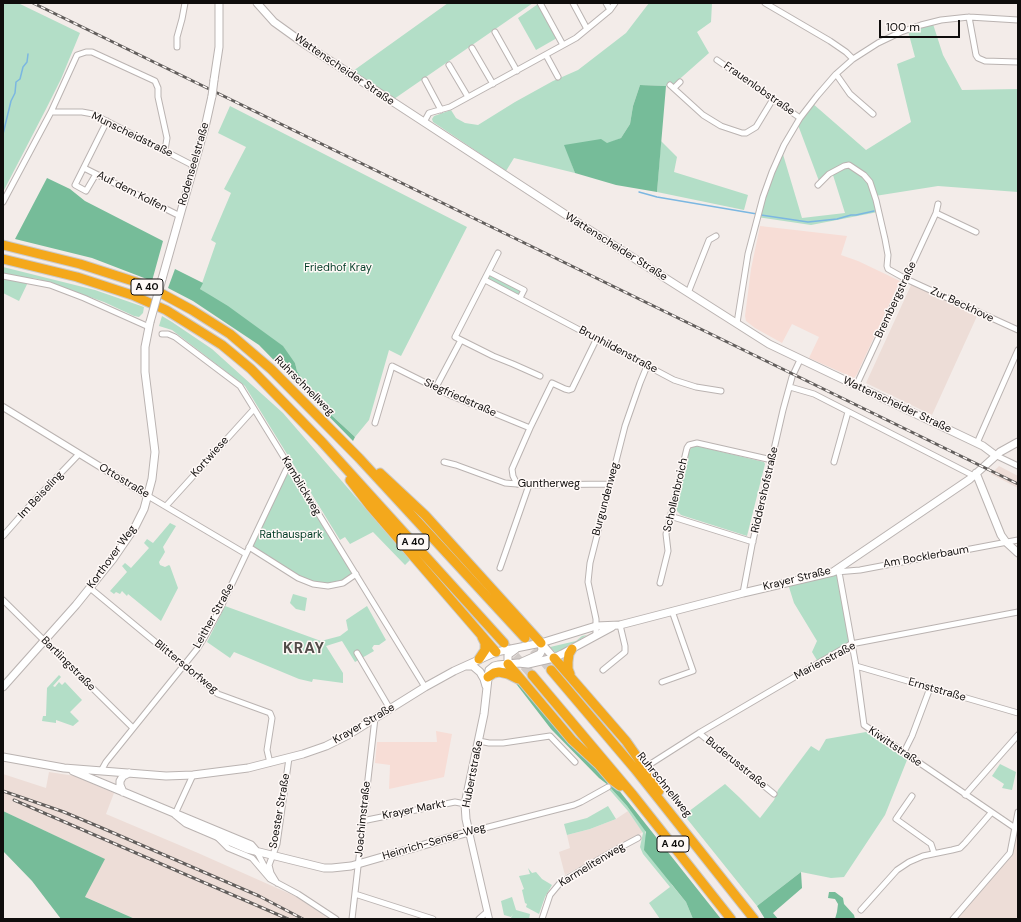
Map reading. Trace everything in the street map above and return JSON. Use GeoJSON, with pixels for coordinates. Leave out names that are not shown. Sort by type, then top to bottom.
{"type":"FeatureCollection","features":[{"type":"Feature","properties":{"kind":"highway","name":"Ruhrschnellweg"},"geometry":{"type":"LineString","coordinates":[[3,245],[108,272],[157,291],[224,330],[248,348],[360,458],[524,638]]}},
{"type":"Feature","properties":{"kind":"highway","name":"A 40"},"geometry":{"type":"LineString","coordinates":[[3,259],[105,285],[149,302],[186,321],[222,345],[277,394],[504,643]]}},
{"type":"Feature","properties":{"kind":"highway"},"geometry":{"type":"LineString","coordinates":[[322,442],[344,474],[370,506],[496,652]]}},
{"type":"Feature","properties":{"kind":"highway"},"geometry":{"type":"LineString","coordinates":[[360,458],[384,476],[425,515],[541,643]]}},
{"type":"Feature","properties":{"kind":"highway"},"geometry":{"type":"LineString","coordinates":[[476,628],[484,641],[485,646],[484,652],[480,659]]}},
{"type":"Feature","properties":{"kind":"highway"},"geometry":{"type":"LineString","coordinates":[[572,648],[568,665],[573,679]]}},
{"type":"Feature","properties":{"kind":"highway"},"geometry":{"type":"LineString","coordinates":[[554,658],[633,752],[649,774],[674,817]]}},
{"type":"Feature","properties":{"kind":"highway"},"geometry":{"type":"LineString","coordinates":[[508,664],[572,740],[599,765],[612,780],[633,795]]}},
{"type":"Feature","properties":{"kind":"highway","name":"Ruhrschnellweg"},"geometry":{"type":"LineString","coordinates":[[551,670],[631,763],[754,919]]}},
{"type":"Feature","properties":{"kind":"highway"},"geometry":{"type":"LineString","coordinates":[[488,677],[495,673],[502,673],[508,674],[522,681]]}},
{"type":"Feature","properties":{"kind":"highway","name":"A 40"},"geometry":{"type":"LineString","coordinates":[[532,675],[633,795],[731,919]]}},
{"type":"Feature","properties":{"kind":"main road","name":"Rodenseelstraße"},"geometry":{"type":"LineString","coordinates":[[149,325],[206,123],[212,96],[218,47],[219,3]]}},
{"type":"Feature","properties":{"kind":"main road","name":"Wattenscheider Straße"},"geometry":{"type":"LineString","coordinates":[[257,3],[274,22],[306,45],[577,222],[769,344],[977,443],[995,455]]}},
{"type":"Feature","properties":{"kind":"main road","name":"Korthover Weg"},"geometry":{"type":"LineString","coordinates":[[3,687],[90,588],[124,545],[139,519],[148,496],[153,473],[155,452],[145,372],[145,347],[149,325]]}},
{"type":"Feature","properties":{"kind":"main road","name":"Krayer Straße"},"geometry":{"type":"LineString","coordinates":[[508,664],[528,664],[554,658],[596,635],[617,626],[743,593],[836,572],[975,474],[1004,448],[1018,442]]}},
{"type":"Feature","properties":{"kind":"main road"},"geometry":{"type":"LineString","coordinates":[[975,474],[1001,536],[1018,553]]}},
{"type":"Feature","properties":{"kind":"main road","name":"Krayer Straße"},"geometry":{"type":"LineString","coordinates":[[101,773],[130,773],[166,776],[193,775],[248,768],[289,758],[326,746],[348,735],[425,687],[496,652],[541,643],[596,626],[617,626]]}},
{"type":"Feature","properties":{"kind":"main road"},"geometry":{"type":"LineString","coordinates":[[541,643],[554,658]]}},
{"type":"Feature","properties":{"kind":"main road"},"geometry":{"type":"LineString","coordinates":[[518,663],[539,655],[542,651],[541,643]]}},
{"type":"Feature","properties":{"kind":"main road"},"geometry":{"type":"LineString","coordinates":[[508,664],[508,655],[517,648]]}},
{"type":"Feature","properties":{"kind":"main road"},"geometry":{"type":"LineString","coordinates":[[496,652],[508,664]]}},
{"type":"Feature","properties":{"kind":"main road"},"geometry":{"type":"LineString","coordinates":[[488,677],[489,671],[494,666],[508,664]]}},
{"type":"Feature","properties":{"kind":"main road"},"geometry":{"type":"LineString","coordinates":[[466,666],[473,666],[480,672],[487,690]]}},
{"type":"Feature","properties":{"kind":"main road","name":"Hubertstraße"},"geometry":{"type":"LineString","coordinates":[[469,832],[465,804],[484,714],[488,677]]}},
{"type":"Feature","properties":{"kind":"main road"},"geometry":{"type":"LineString","coordinates":[[3,757],[64,768]]}},
{"type":"Feature","properties":{"kind":"main road","name":"Heinrich-Sense-Weg"},"geometry":{"type":"LineString","coordinates":[[64,768],[93,770],[101,773],[123,792]]}},
{"type":"Feature","properties":{"kind":"main road","name":"Heinrich-Sense-Weg"},"geometry":{"type":"LineString","coordinates":[[64,768],[251,845],[257,852]]}},
{"type":"Feature","properties":{"kind":"main road"},"geometry":{"type":"LineString","coordinates":[[123,792],[120,786],[120,781],[123,776],[130,773]]}},
{"type":"Feature","properties":{"kind":"main road","name":"Heinrich-Sense-Weg"},"geometry":{"type":"LineString","coordinates":[[175,814],[182,821],[217,837],[257,852],[324,868],[349,867],[469,832]]}},
{"type":"Feature","properties":{"kind":"street"},"geometry":{"type":"LineString","coordinates":[[177,47],[177,37],[185,3]]}},
{"type":"Feature","properties":{"kind":"street"},"geometry":{"type":"LineString","coordinates":[[540,3],[563,45]]}},
{"type":"Feature","properties":{"kind":"street"},"geometry":{"type":"LineString","coordinates":[[573,3],[587,29]]}},
{"type":"Feature","properties":{"kind":"street"},"geometry":{"type":"LineString","coordinates":[[606,3],[610,10]]}},
{"type":"Feature","properties":{"kind":"street"},"geometry":{"type":"LineString","coordinates":[[424,122],[429,114],[450,107],[576,38],[610,10],[615,3]]}},
{"type":"Feature","properties":{"kind":"street"},"geometry":{"type":"LineString","coordinates":[[766,3],[830,41],[853,59]]}},
{"type":"Feature","properties":{"kind":"street"},"geometry":{"type":"LineString","coordinates":[[969,17],[976,55],[978,58],[985,61],[1018,62]]}},
{"type":"Feature","properties":{"kind":"street"},"geometry":{"type":"LineString","coordinates":[[737,324],[746,264],[755,223],[772,172],[784,145],[800,118],[836,74],[853,59],[878,43],[901,32],[941,20],[969,17],[1018,20]]}},
{"type":"Feature","properties":{"kind":"street"},"geometry":{"type":"LineString","coordinates":[[496,32],[517,71]]}},
{"type":"Feature","properties":{"kind":"street"},"geometry":{"type":"LineString","coordinates":[[472,48],[493,84]]}},
{"type":"Feature","properties":{"kind":"street"},"geometry":{"type":"LineString","coordinates":[[3,202],[51,112],[77,55],[86,52],[92,52],[155,81],[158,88],[158,97],[166,138],[165,150]]}},
{"type":"Feature","properties":{"kind":"street"},"geometry":{"type":"LineString","coordinates":[[546,55],[558,77]]}},
{"type":"Feature","properties":{"kind":"street","name":"Frauenlobstraße"},"geometry":{"type":"LineString","coordinates":[[717,60],[800,118]]}},
{"type":"Feature","properties":{"kind":"street"},"geometry":{"type":"LineString","coordinates":[[449,65],[468,97]]}},
{"type":"Feature","properties":{"kind":"street"},"geometry":{"type":"LineString","coordinates":[[836,74],[850,94],[873,114]]}},
{"type":"Feature","properties":{"kind":"street"},"geometry":{"type":"LineString","coordinates":[[425,80],[441,110]]}},
{"type":"Feature","properties":{"kind":"street"},"geometry":{"type":"LineString","coordinates":[[680,82],[672,86],[703,115],[721,126],[742,133],[746,133],[756,127],[772,99]]}},
{"type":"Feature","properties":{"kind":"street","name":"Munscheidstraße"},"geometry":{"type":"LineString","coordinates":[[51,112],[82,112],[93,114],[194,166]]}},
{"type":"Feature","properties":{"kind":"street"},"geometry":{"type":"LineString","coordinates":[[96,174],[86,191],[75,185],[107,121]]}},
{"type":"Feature","properties":{"kind":"street","name":"Zur Beckhove"},"geometry":{"type":"LineString","coordinates":[[818,185],[829,174],[848,165],[870,182],[885,239],[888,255],[887,266],[891,271],[1018,330]]}},
{"type":"Feature","properties":{"kind":"street","name":"Auf dem Kolfen"},"geometry":{"type":"LineString","coordinates":[[84,168],[180,216]]}},
{"type":"Feature","properties":{"kind":"street","name":"Brembergstraße"},"geometry":{"type":"LineString","coordinates":[[856,386],[936,213],[938,204]]}},
{"type":"Feature","properties":{"kind":"street"},"geometry":{"type":"LineString","coordinates":[[936,213],[976,232]]}},
{"type":"Feature","properties":{"kind":"street"},"geometry":{"type":"LineString","coordinates":[[688,293],[709,240],[716,236]]}},
{"type":"Feature","properties":{"kind":"street"},"geometry":{"type":"LineString","coordinates":[[498,253],[456,337],[493,356],[540,376]]}},
{"type":"Feature","properties":{"kind":"street"},"geometry":{"type":"LineString","coordinates":[[489,272],[524,290],[520,298]]}},
{"type":"Feature","properties":{"kind":"street"},"geometry":{"type":"LineString","coordinates":[[3,276],[50,285],[149,325]]}},
{"type":"Feature","properties":{"kind":"street","name":"Brunhildenstraße"},"geometry":{"type":"LineString","coordinates":[[485,280],[674,380],[696,387],[721,391]]}},
{"type":"Feature","properties":{"kind":"street","name":"Kamblickweg"},"geometry":{"type":"LineString","coordinates":[[162,334],[168,334],[175,337],[240,386],[425,687]]}},
{"type":"Feature","properties":{"kind":"street"},"geometry":{"type":"LineString","coordinates":[[517,484],[513,476],[512,469],[552,383],[569,390],[572,389],[597,338]]}},
{"type":"Feature","properties":{"kind":"street"},"geometry":{"type":"LineString","coordinates":[[436,387],[461,340]]}},
{"type":"Feature","properties":{"kind":"street"},"geometry":{"type":"LineString","coordinates":[[977,443],[1018,350]]}},
{"type":"Feature","properties":{"kind":"street","name":"Riddershofstraße"},"geometry":{"type":"LineString","coordinates":[[743,593],[772,460],[790,387],[800,360]]}},
{"type":"Feature","properties":{"kind":"street","name":"Siegfriedstraße"},"geometry":{"type":"LineString","coordinates":[[375,423],[392,366],[530,428]]}},
{"type":"Feature","properties":{"kind":"street","name":"Burgundenweg"},"geometry":{"type":"LineString","coordinates":[[596,635],[596,626],[588,582],[589,570],[628,418],[647,366]]}},
{"type":"Feature","properties":{"kind":"street"},"geometry":{"type":"LineString","coordinates":[[790,387],[814,394],[975,474]]}},
{"type":"Feature","properties":{"kind":"street","name":"Ottostraße"},"geometry":{"type":"LineString","coordinates":[[3,407],[246,554]]}},
{"type":"Feature","properties":{"kind":"street","name":"Kortwiese"},"geometry":{"type":"LineString","coordinates":[[166,506],[254,409]]}},
{"type":"Feature","properties":{"kind":"street"},"geometry":{"type":"LineString","coordinates":[[834,462],[848,412]]}},
{"type":"Feature","properties":{"kind":"street","name":"Schollenbroich"},"geometry":{"type":"LineString","coordinates":[[660,583],[668,551],[666,534],[689,444],[697,443],[772,460]]}},
{"type":"Feature","properties":{"kind":"street","name":"Im Beiseling"},"geometry":{"type":"LineString","coordinates":[[3,536],[79,454]]}},
{"type":"Feature","properties":{"kind":"street"},"geometry":{"type":"LineString","coordinates":[[995,455],[1018,466]]}},
{"type":"Feature","properties":{"kind":"street","name":"Guntherweg"},"geometry":{"type":"LineString","coordinates":[[444,462],[504,483],[529,485],[610,484]]}},
{"type":"Feature","properties":{"kind":"street","name":"Leither Straße"},"geometry":{"type":"LineString","coordinates":[[101,773],[106,762],[197,649],[211,626],[289,466]]}},
{"type":"Feature","properties":{"kind":"street"},"geometry":{"type":"LineString","coordinates":[[500,568],[529,485]]}},
{"type":"Feature","properties":{"kind":"street"},"geometry":{"type":"LineString","coordinates":[[670,516],[753,542]]}},
{"type":"Feature","properties":{"kind":"street","name":"Am Bocklerbaum"},"geometry":{"type":"LineString","coordinates":[[836,572],[1018,540]]}},
{"type":"Feature","properties":{"kind":"street"},"geometry":{"type":"LineString","coordinates":[[249,547],[298,578],[313,584],[328,586],[343,583],[356,574]]}},
{"type":"Feature","properties":{"kind":"street","name":"Kiwittstraße"},"geometry":{"type":"LineString","coordinates":[[836,572],[856,666],[864,725],[1015,828]]}},
{"type":"Feature","properties":{"kind":"street","name":"Blittersdorfweg"},"geometry":{"type":"LineString","coordinates":[[90,588],[218,694],[270,713],[272,718],[267,750],[270,763]]}},
{"type":"Feature","properties":{"kind":"street","name":"Bartlingstraße"},"geometry":{"type":"LineString","coordinates":[[3,600],[133,728]]}},
{"type":"Feature","properties":{"kind":"street"},"geometry":{"type":"LineString","coordinates":[[662,682],[693,672],[672,611]]}},
{"type":"Feature","properties":{"kind":"street","name":"Marienstraße"},"geometry":{"type":"LineString","coordinates":[[652,763],[699,733],[851,644],[1018,612]]}},
{"type":"Feature","properties":{"kind":"street"},"geometry":{"type":"LineString","coordinates":[[603,670],[625,652],[625,646],[617,626]]}},
{"type":"Feature","properties":{"kind":"street"},"geometry":{"type":"LineString","coordinates":[[357,653],[390,709]]}},
{"type":"Feature","properties":{"kind":"street","name":"Ernststraße"},"geometry":{"type":"LineString","coordinates":[[856,666],[1018,713]]}},
{"type":"Feature","properties":{"kind":"street"},"geometry":{"type":"LineString","coordinates":[[904,752],[930,688]]}},
{"type":"Feature","properties":{"kind":"street","name":"Joachimstraße"},"geometry":{"type":"LineString","coordinates":[[352,919],[375,718]]}},
{"type":"Feature","properties":{"kind":"street","name":"Buderusstraße"},"geometry":{"type":"LineString","coordinates":[[699,733],[774,794]]}},
{"type":"Feature","properties":{"kind":"street"},"geometry":{"type":"LineString","coordinates":[[965,795],[1018,735]]}},
{"type":"Feature","properties":{"kind":"street"},"geometry":{"type":"LineString","coordinates":[[479,741],[503,743],[550,736],[575,762]]}},
{"type":"Feature","properties":{"kind":"street","name":"Soester Straße"},"geometry":{"type":"LineString","coordinates":[[278,883],[269,870],[269,862],[277,844],[289,758]]}},
{"type":"Feature","properties":{"kind":"street"},"geometry":{"type":"LineString","coordinates":[[175,814],[193,775]]}},
{"type":"Feature","properties":{"kind":"street","name":"Heinrich-Sense-Weg"},"geometry":{"type":"LineString","coordinates":[[469,832],[574,805],[608,787]]}},
{"type":"Feature","properties":{"kind":"street"},"geometry":{"type":"LineString","coordinates":[[912,796],[896,819],[931,844],[934,853]]}},
{"type":"Feature","properties":{"kind":"street","name":"Krayer Markt"},"geometry":{"type":"LineString","coordinates":[[363,819],[367,820],[455,802],[465,804]]}},
{"type":"Feature","properties":{"kind":"street"},"geometry":{"type":"LineString","coordinates":[[953,919],[1010,853],[1018,812]]}},
{"type":"Feature","properties":{"kind":"street"},"geometry":{"type":"LineString","coordinates":[[861,910],[897,870],[916,858],[960,848],[992,813]]}},
{"type":"Feature","properties":{"kind":"street","name":"Hubertstraße"},"geometry":{"type":"LineString","coordinates":[[469,832],[489,919]]}},
{"type":"Feature","properties":{"kind":"street","name":"Heinrich-Sense-Weg"},"geometry":{"type":"LineString","coordinates":[[217,837],[228,848],[252,858],[255,862]]}},
{"type":"Feature","properties":{"kind":"street","name":"Karmelitenweg"},"geometry":{"type":"LineString","coordinates":[[542,919],[550,895],[556,886],[608,854],[638,838]]}},
{"type":"Feature","properties":{"kind":"street","name":"Soester Straße"},"geometry":{"type":"LineString","coordinates":[[257,852],[266,871],[278,883]]}},
{"type":"Feature","properties":{"kind":"street","name":"Soester Straße"},"geometry":{"type":"LineString","coordinates":[[255,862],[270,879],[303,897],[336,919]]}},
{"type":"Feature","properties":{"kind":"street"},"geometry":{"type":"LineString","coordinates":[[355,894],[433,919]]}},
{"type":"Feature","properties":{"kind":"street"},"geometry":{"type":"LineString","coordinates":[[479,919],[487,912]]}},
{"type":"Feature","properties":{"kind":"shaded area"},"geometry":{"type":"Polygon","coordinates":[[[760,226],[847,236],[841,255],[858,261],[900,281],[854,378],[809,358],[819,337],[792,324],[782,343],[755,328],[746,321],[745,316],[751,269],[760,226]]]}},
{"type":"Feature","properties":{"kind":"shaded area"},"geometry":{"type":"Polygon","coordinates":[[[912,283],[978,314],[932,415],[866,383],[912,283]]]}},
{"type":"Feature","properties":{"kind":"shaded area"},"geometry":{"type":"Polygon","coordinates":[[[999,466],[1018,476],[1018,488],[991,474],[999,466]]]}},
{"type":"Feature","properties":{"kind":"shaded area"},"geometry":{"type":"Polygon","coordinates":[[[436,731],[452,734],[444,777],[389,789],[390,765],[375,763],[377,742],[437,742],[436,731]]]}},
{"type":"Feature","properties":{"kind":"shaded area"},"geometry":{"type":"Polygon","coordinates":[[[49,772],[75,776],[114,793],[106,814],[297,897],[329,919],[135,919],[85,897],[104,859],[3,811],[3,774],[46,788],[49,772]]]}},
{"type":"Feature","properties":{"kind":"shaded area"},"geometry":{"type":"Polygon","coordinates":[[[628,811],[643,832],[565,875],[559,852],[570,848],[567,835],[590,829],[616,819],[628,811]]]}},
{"type":"Feature","properties":{"kind":"shaded area"},"geometry":{"type":"Polygon","coordinates":[[[1018,819],[1018,919],[954,919],[1008,857],[1018,819]]]}},
{"type":"Feature","properties":{"kind":"green space"},"geometry":{"type":"Polygon","coordinates":[[[3,3],[18,3],[80,33],[61,79],[3,192],[3,3]]]}},
{"type":"Feature","properties":{"kind":"green space"},"geometry":{"type":"Polygon","coordinates":[[[448,3],[533,3],[394,99],[353,71],[448,3]]]}},
{"type":"Feature","properties":{"kind":"green space"},"geometry":{"type":"Polygon","coordinates":[[[649,3],[712,3],[711,22],[697,32],[709,53],[674,84],[666,86],[640,85],[633,106],[630,124],[621,138],[607,144],[565,145],[575,173],[514,158],[506,171],[433,122],[432,119],[434,116],[451,110],[456,118],[465,123],[478,125],[553,81],[578,70],[626,33],[649,3]]]}},
{"type":"Feature","properties":{"kind":"green space"},"geometry":{"type":"Polygon","coordinates":[[[538,4],[557,38],[536,50],[518,18],[538,4]]]}},
{"type":"Feature","properties":{"kind":"green space"},"geometry":{"type":"Polygon","coordinates":[[[933,24],[943,55],[962,90],[1018,89],[1018,192],[938,186],[875,196],[878,212],[811,225],[757,217],[782,151],[802,218],[845,213],[832,172],[819,181],[798,125],[812,103],[866,150],[911,122],[897,64],[915,57],[908,31],[933,24]]]}},
{"type":"Feature","properties":{"kind":"green space"},"geometry":{"type":"Polygon","coordinates":[[[640,85],[666,86],[657,192],[616,185],[575,173],[564,145],[601,139],[607,143],[621,138],[630,124],[633,106],[640,85]]]}},
{"type":"Feature","properties":{"kind":"green space","name":"Friedhof Kray"},"geometry":{"type":"Polygon","coordinates":[[[230,106],[467,227],[401,356],[389,350],[369,420],[355,437],[315,400],[297,371],[295,363],[283,347],[200,289],[216,243],[211,240],[231,193],[224,189],[246,147],[218,133],[230,106]]]}},
{"type":"Feature","properties":{"kind":"green space"},"geometry":{"type":"Polygon","coordinates":[[[661,141],[677,157],[674,172],[748,195],[744,210],[657,192],[661,141]]]}},
{"type":"Feature","properties":{"kind":"green space"},"geometry":{"type":"Polygon","coordinates":[[[47,178],[70,189],[85,201],[163,241],[152,281],[92,258],[15,239],[47,178]]]}},
{"type":"Feature","properties":{"kind":"green space"},"geometry":{"type":"Polygon","coordinates":[[[3,267],[95,290],[144,307],[143,313],[139,317],[134,316],[104,302],[38,279],[30,278],[19,301],[3,293],[3,267]]]}},
{"type":"Feature","properties":{"kind":"green space"},"geometry":{"type":"Polygon","coordinates":[[[175,269],[203,283],[200,289],[228,306],[283,346],[295,363],[297,371],[315,400],[355,437],[353,441],[259,345],[193,301],[168,288],[175,269]]]}},
{"type":"Feature","properties":{"kind":"green space"},"geometry":{"type":"Polygon","coordinates":[[[489,272],[523,291],[520,297],[486,279],[489,272]]]}},
{"type":"Feature","properties":{"kind":"green space"},"geometry":{"type":"Polygon","coordinates":[[[162,316],[212,349],[283,413],[410,560],[405,565],[373,532],[350,544],[345,537],[340,540],[245,386],[172,330],[159,326],[162,316]]]}},
{"type":"Feature","properties":{"kind":"green space"},"geometry":{"type":"Polygon","coordinates":[[[697,446],[764,462],[765,464],[747,536],[681,515],[677,511],[676,508],[689,451],[692,447],[697,446]]]}},
{"type":"Feature","properties":{"kind":"green space","name":"Rathauspark"},"geometry":{"type":"Polygon","coordinates":[[[288,474],[291,475],[353,573],[342,581],[328,584],[306,580],[251,546],[285,476],[288,474]]]}},
{"type":"Feature","properties":{"kind":"green space"},"geometry":{"type":"Polygon","coordinates":[[[170,523],[176,526],[163,547],[165,552],[159,562],[160,565],[165,567],[170,566],[178,588],[161,621],[128,594],[127,596],[122,591],[120,594],[116,592],[114,594],[110,591],[127,572],[122,566],[125,563],[131,568],[149,548],[144,543],[147,539],[153,543],[170,523]]]}},
{"type":"Feature","properties":{"kind":"green space"},"geometry":{"type":"Polygon","coordinates":[[[839,573],[850,643],[818,662],[812,652],[817,641],[794,603],[788,584],[839,573]]]}},
{"type":"Feature","properties":{"kind":"green space"},"geometry":{"type":"Polygon","coordinates":[[[293,594],[307,598],[305,611],[296,609],[290,603],[293,594]]]}},
{"type":"Feature","properties":{"kind":"green space"},"geometry":{"type":"Polygon","coordinates":[[[225,606],[321,641],[340,636],[348,630],[346,620],[367,606],[386,640],[379,645],[374,645],[372,648],[374,651],[355,662],[342,641],[326,646],[343,673],[343,683],[313,679],[312,682],[299,679],[234,652],[230,658],[207,642],[225,606]]]}},
{"type":"Feature","properties":{"kind":"green space"},"geometry":{"type":"Polygon","coordinates":[[[587,635],[557,654],[550,647],[576,641],[582,636],[587,635]]]}},
{"type":"Feature","properties":{"kind":"green space"},"geometry":{"type":"Polygon","coordinates":[[[59,675],[61,677],[53,686],[55,687],[59,682],[62,685],[65,682],[82,700],[70,712],[79,721],[73,726],[56,720],[56,723],[42,721],[43,716],[46,716],[47,688],[59,675]]]}},
{"type":"Feature","properties":{"kind":"green space"},"geometry":{"type":"Polygon","coordinates":[[[514,681],[519,683],[614,784],[721,919],[693,919],[686,902],[644,850],[646,832],[627,806],[608,785],[599,778],[551,729],[514,681]]]}},
{"type":"Feature","properties":{"kind":"green space"},"geometry":{"type":"Polygon","coordinates":[[[866,732],[907,760],[885,815],[844,877],[831,878],[801,872],[757,906],[684,815],[725,784],[760,818],[774,800],[778,790],[811,746],[819,751],[826,739],[866,732]]]}},
{"type":"Feature","properties":{"kind":"green space"},"geometry":{"type":"Polygon","coordinates":[[[1000,764],[1016,772],[1012,790],[1002,788],[1004,784],[992,776],[1000,764]]]}},
{"type":"Feature","properties":{"kind":"green space"},"geometry":{"type":"Polygon","coordinates":[[[608,785],[627,806],[645,830],[646,836],[672,885],[686,902],[693,919],[660,919],[649,903],[670,887],[643,854],[640,847],[643,833],[628,811],[608,788],[608,785]]]}},
{"type":"Feature","properties":{"kind":"green space"},"geometry":{"type":"Polygon","coordinates":[[[608,806],[616,819],[590,829],[567,835],[564,824],[587,818],[608,806]]]}},
{"type":"Feature","properties":{"kind":"green space"},"geometry":{"type":"Polygon","coordinates":[[[3,811],[105,859],[85,897],[135,919],[61,919],[32,881],[3,851],[3,811]]]}},
{"type":"Feature","properties":{"kind":"green space"},"geometry":{"type":"Polygon","coordinates":[[[528,868],[532,873],[536,872],[542,879],[552,885],[545,897],[539,914],[526,907],[527,904],[525,903],[522,890],[524,889],[519,876],[530,874],[528,868]]]}},
{"type":"Feature","properties":{"kind":"green space"},"geometry":{"type":"Polygon","coordinates":[[[801,872],[802,888],[773,913],[778,919],[765,919],[757,906],[801,872]]]}},
{"type":"Feature","properties":{"kind":"green space"},"geometry":{"type":"Polygon","coordinates":[[[829,892],[835,892],[843,898],[844,904],[854,915],[855,919],[835,919],[838,904],[835,899],[828,898],[829,892]]]}},
{"type":"Feature","properties":{"kind":"green space"},"geometry":{"type":"Polygon","coordinates":[[[512,897],[516,910],[530,914],[529,919],[511,918],[513,914],[511,917],[504,915],[501,901],[512,897]]]}},
{"type":"Feature","properties":{"kind":"waterway"},"geometry":{"type":"LineString","coordinates":[[3,134],[11,101],[15,93],[16,82],[20,79],[23,67],[27,62],[28,54]]}},
{"type":"Feature","properties":{"kind":"waterway"},"geometry":{"type":"LineString","coordinates":[[639,192],[657,197],[757,214]]}},
{"type":"Feature","properties":{"kind":"waterway"},"geometry":{"type":"LineString","coordinates":[[761,215],[808,222],[837,219],[874,211]]}},
{"type":"Feature","properties":{"kind":"tunnel"},"geometry":{"type":"LineString","coordinates":[[525,639],[551,670]]}},
{"type":"Feature","properties":{"kind":"tunnel"},"geometry":{"type":"LineString","coordinates":[[506,646],[532,675]]}},
{"type":"Feature","properties":{"kind":"railway"},"geometry":{"type":"LineString","coordinates":[[33,3],[1018,484]]}},
{"type":"Feature","properties":{"kind":"railway"},"geometry":{"type":"LineString","coordinates":[[3,791],[64,812],[102,828],[259,896],[303,919]]}},
{"type":"Feature","properties":{"kind":"railway"},"geometry":{"type":"LineString","coordinates":[[14,800],[288,919]]}},
{"type":"Feature","properties":{"kind":"district","name":"KRAY"},"geometry":{"type":"Point","coordinates":[304,649]}}]}
